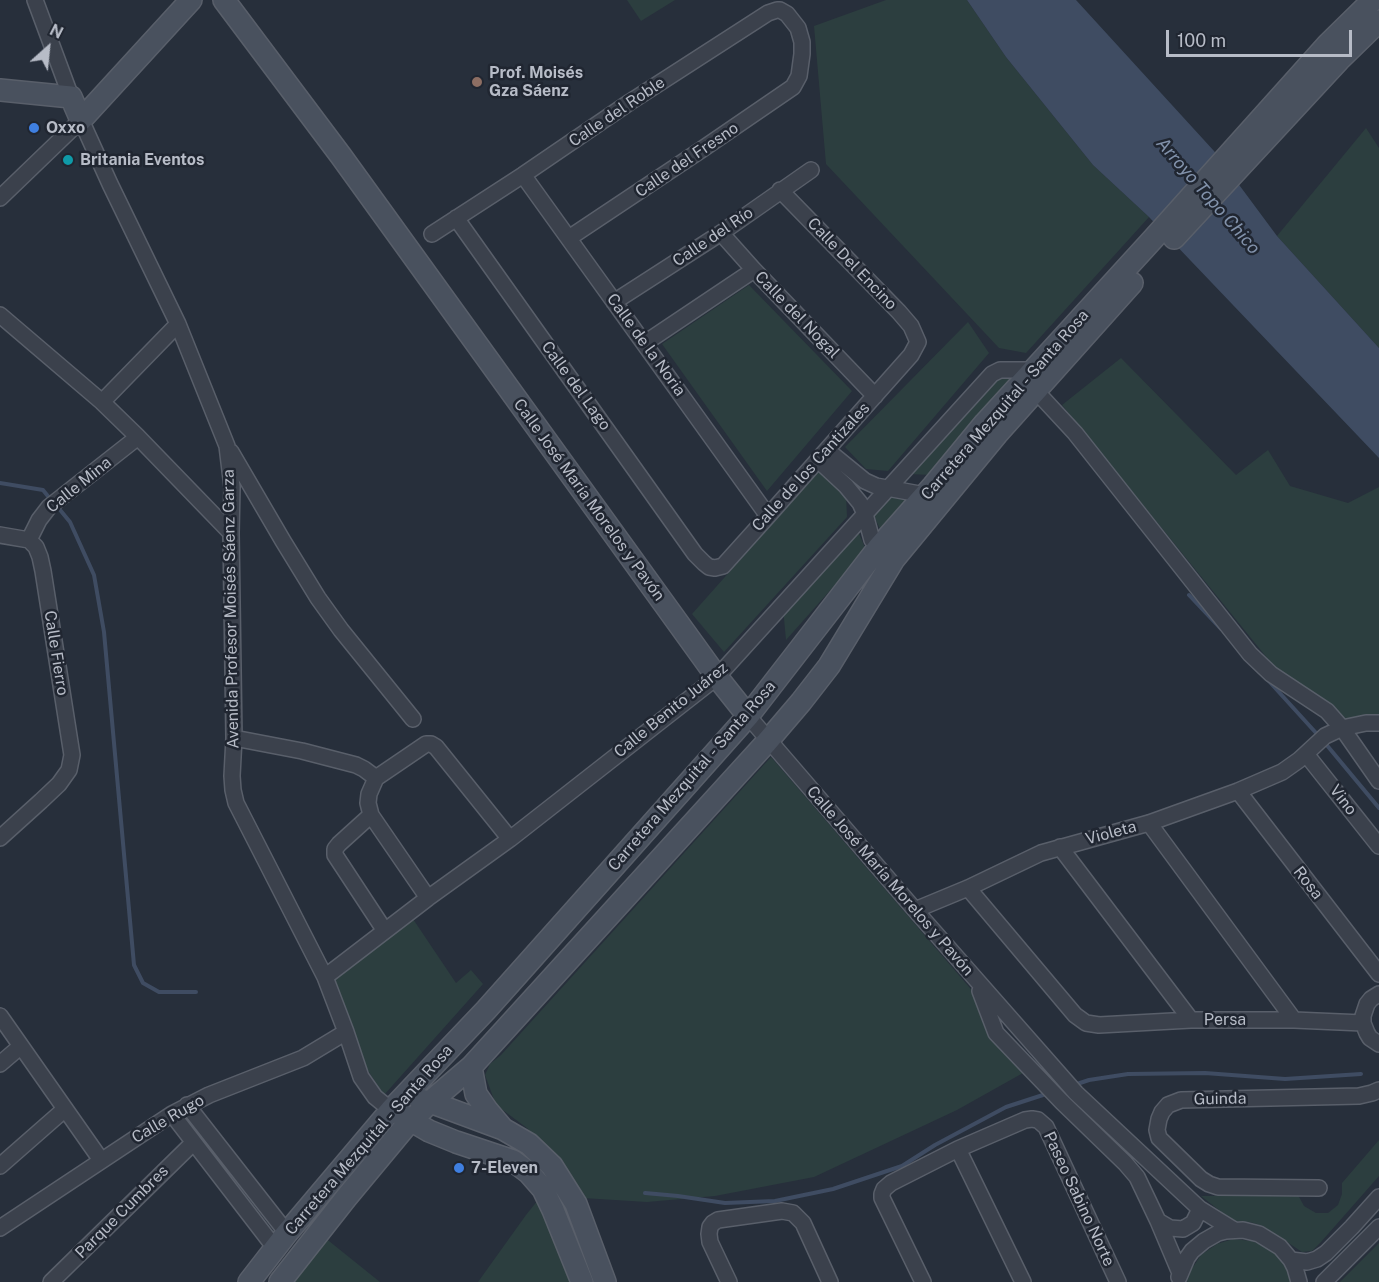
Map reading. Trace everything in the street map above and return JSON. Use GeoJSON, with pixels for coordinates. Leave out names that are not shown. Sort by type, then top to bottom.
{"type":"FeatureCollection","features":[{"type":"Feature","properties":{"kind":"main road"},"geometry":{"type":"LineString","coordinates":[[81,120],[191,0]]}},
{"type":"Feature","properties":{"kind":"main road","name":"Calle José María Morelos y Pavón"},"geometry":{"type":"LineString","coordinates":[[224,0],[348,165],[717,677],[759,728]]}},
{"type":"Feature","properties":{"kind":"main road"},"geometry":{"type":"LineString","coordinates":[[1218,179],[1328,44],[1372,0]]}},
{"type":"Feature","properties":{"kind":"main road"},"geometry":{"type":"LineString","coordinates":[[1357,42],[1365,25],[1379,11]]}},
{"type":"Feature","properties":{"kind":"main road"},"geometry":{"type":"LineString","coordinates":[[1218,179],[1379,21]]}},
{"type":"Feature","properties":{"kind":"main road"},"geometry":{"type":"LineString","coordinates":[[0,90],[71,97]]}},
{"type":"Feature","properties":{"kind":"main road","name":"Avenida Profesor Moisés Sáenz Garza"},"geometry":{"type":"LineString","coordinates":[[71,97],[81,120]]}},
{"type":"Feature","properties":{"kind":"main road","name":"Carretera Mezquital - Santa Rosa"},"geometry":{"type":"LineString","coordinates":[[249,1282],[281,1240],[395,1106],[486,1010],[759,728],[801,702],[829,666],[933,498],[985,423],[1036,381],[1218,179]]}},
{"type":"Feature","properties":{"kind":"main road","name":"Carretera Mezquital - Santa Rosa"},"geometry":{"type":"LineString","coordinates":[[280,1282],[410,1121],[471,1067],[678,837],[706,788],[759,728],[879,548],[933,498]]}},
{"type":"Feature","properties":{"kind":"main road"},"geometry":{"type":"LineString","coordinates":[[471,1067],[476,1094],[503,1129]]}},
{"type":"Feature","properties":{"kind":"main road"},"geometry":{"type":"LineString","coordinates":[[582,1282],[543,1189],[529,1173],[513,1161],[456,1142],[410,1121],[395,1106],[409,1100],[430,1102],[503,1129],[529,1144],[552,1166],[565,1184],[576,1204],[606,1282]]}},
{"type":"Feature","properties":{"kind":"street","name":"Avenida Profesor Moisés Sáenz Garza"},"geometry":{"type":"LineString","coordinates":[[35,0],[71,97]]}},
{"type":"Feature","properties":{"kind":"street","name":"Calle del Roble"},"geometry":{"type":"LineString","coordinates":[[432,234],[773,10],[784,11],[801,35],[802,54],[799,76]]}},
{"type":"Feature","properties":{"kind":"street","name":"Calle del Fresno"},"geometry":{"type":"LineString","coordinates":[[568,238],[774,101],[793,87],[799,76]]}},
{"type":"Feature","properties":{"kind":"street","name":"Avenida Profesor Moisés Sáenz Garza"},"geometry":{"type":"LineString","coordinates":[[81,120],[178,324],[227,446],[232,487],[234,738],[232,776],[236,803],[325,977],[361,1077],[375,1097],[395,1106]]}},
{"type":"Feature","properties":{"kind":"street"},"geometry":{"type":"LineString","coordinates":[[0,198],[81,120]]}},
{"type":"Feature","properties":{"kind":"street","name":"Calle del Río"},"geometry":{"type":"LineString","coordinates":[[614,303],[721,233],[811,170]]}},
{"type":"Feature","properties":{"kind":"street","name":"Calle de la Noria"},"geometry":{"type":"LineString","coordinates":[[523,175],[768,516]]}},
{"type":"Feature","properties":{"kind":"street","name":"Calle Del Encino"},"geometry":{"type":"LineString","coordinates":[[780,190],[905,319],[918,342]]}},
{"type":"Feature","properties":{"kind":"street","name":"Calle del Lago"},"geometry":{"type":"LineString","coordinates":[[456,218],[695,554]]}},
{"type":"Feature","properties":{"kind":"street","name":"Calle del Nogal"},"geometry":{"type":"LineString","coordinates":[[721,233],[875,396]]}},
{"type":"Feature","properties":{"kind":"street"},"geometry":{"type":"LineString","coordinates":[[645,343],[754,270]]}},
{"type":"Feature","properties":{"kind":"street"},"geometry":{"type":"LineString","coordinates":[[0,315],[102,402],[231,532]]}},
{"type":"Feature","properties":{"kind":"street"},"geometry":{"type":"LineString","coordinates":[[102,402],[178,324]]}},
{"type":"Feature","properties":{"kind":"street","name":"Calle de los Cantizales"},"geometry":{"type":"LineString","coordinates":[[695,554],[710,567],[723,566],[911,355],[918,342]]}},
{"type":"Feature","properties":{"kind":"street","name":"Calle Benito Juárez"},"geometry":{"type":"LineString","coordinates":[[325,977],[510,839],[717,677],[992,374],[999,370],[1036,381]]}},
{"type":"Feature","properties":{"kind":"street"},"geometry":{"type":"LineString","coordinates":[[1036,381],[1250,654],[1271,674],[1327,711],[1373,766],[1379,781]]}},
{"type":"Feature","properties":{"kind":"street","name":"Calle Mina"},"geometry":{"type":"LineString","coordinates":[[29,540],[39,520],[54,503],[138,437]]}},
{"type":"Feature","properties":{"kind":"street"},"geometry":{"type":"LineString","coordinates":[[227,446],[318,597],[341,630],[413,719]]}},
{"type":"Feature","properties":{"kind":"street"},"geometry":{"type":"LineString","coordinates":[[823,455],[876,486],[890,487],[933,498]]}},
{"type":"Feature","properties":{"kind":"street"},"geometry":{"type":"LineString","coordinates":[[823,455],[860,503],[866,514],[872,540],[879,548]]}},
{"type":"Feature","properties":{"kind":"street"},"geometry":{"type":"LineString","coordinates":[[0,535],[29,540]]}},
{"type":"Feature","properties":{"kind":"street","name":"Calle Fierro"},"geometry":{"type":"LineString","coordinates":[[0,838],[59,783],[69,770],[72,755],[43,571],[36,547],[29,540]]}},
{"type":"Feature","properties":{"kind":"street","name":"Violeta"},"geometry":{"type":"LineString","coordinates":[[915,910],[968,888],[1041,853],[1149,823],[1238,792],[1282,772],[1342,728],[1379,723]]}},
{"type":"Feature","properties":{"kind":"street","name":"Calle José María Morelos y Pavón"},"geometry":{"type":"LineString","coordinates":[[759,728],[1058,1074],[1200,1209],[1234,1230]]}},
{"type":"Feature","properties":{"kind":"street"},"geometry":{"type":"LineString","coordinates":[[234,738],[302,751],[356,765],[376,778]]}},
{"type":"Feature","properties":{"kind":"street"},"geometry":{"type":"LineString","coordinates":[[428,898],[371,814],[368,803],[369,794],[376,778],[426,744],[431,744],[436,747],[510,839]]}},
{"type":"Feature","properties":{"kind":"street","name":"Vino"},"geometry":{"type":"LineString","coordinates":[[1316,745],[1379,846]]}},
{"type":"Feature","properties":{"kind":"street","name":"Rosa"},"geometry":{"type":"LineString","coordinates":[[1238,792],[1379,974]]}},
{"type":"Feature","properties":{"kind":"street"},"geometry":{"type":"LineString","coordinates":[[371,814],[339,844],[335,855],[385,931]]}},
{"type":"Feature","properties":{"kind":"street"},"geometry":{"type":"LineString","coordinates":[[1149,823],[1294,1020]]}},
{"type":"Feature","properties":{"kind":"street"},"geometry":{"type":"LineString","coordinates":[[1060,847],[1191,1020]]}},
{"type":"Feature","properties":{"kind":"street","name":"Persa"},"geometry":{"type":"LineString","coordinates":[[968,888],[1075,1015],[1086,1023],[1099,1025],[1191,1020],[1294,1020],[1363,1023]]}},
{"type":"Feature","properties":{"kind":"street","name":"Calle José María Morelos y Pavón"},"geometry":{"type":"LineString","coordinates":[[977,981],[996,1033],[1137,1177],[1158,1221],[1179,1277]]}},
{"type":"Feature","properties":{"kind":"street"},"geometry":{"type":"LineString","coordinates":[[1379,994],[1367,1004],[1363,1016],[1364,1028],[1370,1038],[1379,1044]]}},
{"type":"Feature","properties":{"kind":"street"},"geometry":{"type":"LineString","coordinates":[[0,1016],[101,1160]]}},
{"type":"Feature","properties":{"kind":"street","name":"Calle Rugo"},"geometry":{"type":"LineString","coordinates":[[0,1228],[187,1105],[303,1058],[346,1032]]}},
{"type":"Feature","properties":{"kind":"street"},"geometry":{"type":"LineString","coordinates":[[0,1064],[21,1046]]}},
{"type":"Feature","properties":{"kind":"street","name":"Guinda"},"geometry":{"type":"LineString","coordinates":[[1319,1188],[1218,1187],[1209,1184],[1159,1138],[1157,1130],[1162,1112],[1168,1105],[1181,1100],[1359,1096],[1379,1090]]}},
{"type":"Feature","properties":{"kind":"street"},"geometry":{"type":"LineString","coordinates":[[187,1105],[256,1194],[281,1240]]}},
{"type":"Feature","properties":{"kind":"street"},"geometry":{"type":"LineString","coordinates":[[0,1166],[65,1108]]}},
{"type":"Feature","properties":{"kind":"street"},"geometry":{"type":"LineString","coordinates":[[172,1114],[243,1204],[281,1240]]}},
{"type":"Feature","properties":{"kind":"street","name":"Paseo Sabino Norte"},"geometry":{"type":"LineString","coordinates":[[958,1149],[1025,1120],[1038,1120],[1046,1127],[1118,1282]]}},
{"type":"Feature","properties":{"kind":"street","name":"Parque Cumbres"},"geometry":{"type":"LineString","coordinates":[[51,1282],[193,1143]]}},
{"type":"Feature","properties":{"kind":"street"},"geometry":{"type":"LineString","coordinates":[[923,1282],[882,1194],[891,1183],[958,1149],[1023,1282]]}},
{"type":"Feature","properties":{"kind":"street"},"geometry":{"type":"LineString","coordinates":[[243,1204],[256,1194]]}},
{"type":"Feature","properties":{"kind":"street"},"geometry":{"type":"LineString","coordinates":[[1291,1260],[1307,1262],[1326,1254],[1379,1197]]}},
{"type":"Feature","properties":{"kind":"street"},"geometry":{"type":"LineString","coordinates":[[1158,1221],[1170,1228],[1183,1229],[1193,1223],[1200,1209]]}},
{"type":"Feature","properties":{"kind":"street"},"geometry":{"type":"LineString","coordinates":[[729,1282],[710,1242],[710,1227],[718,1220],[782,1211],[793,1213],[798,1217],[830,1282]]}},
{"type":"Feature","properties":{"kind":"street"},"geometry":{"type":"LineString","coordinates":[[1324,1282],[1379,1227]]}},
{"type":"Feature","properties":{"kind":"street"},"geometry":{"type":"LineString","coordinates":[[1179,1277],[1187,1258],[1198,1246],[1218,1233],[1234,1230],[1267,1237],[1280,1247],[1291,1260],[1299,1282]]}},
{"type":"Feature","properties":{"kind":"shaded area"},"geometry":{"type":"Polygon","coordinates":[[[627,0],[675,0],[641,21],[627,0]]]}},
{"type":"Feature","properties":{"kind":"shaded area"},"geometry":{"type":"Polygon","coordinates":[[[886,0],[967,0],[1006,57],[1093,165],[1149,217],[1026,353],[999,348],[826,164],[814,26],[886,0]]]}},
{"type":"Feature","properties":{"kind":"shaded area"},"geometry":{"type":"Polygon","coordinates":[[[1366,128],[1379,148],[1379,348],[1277,236],[1366,128]]]}},
{"type":"Feature","properties":{"kind":"shaded area"},"geometry":{"type":"Polygon","coordinates":[[[749,285],[852,391],[767,491],[662,344],[749,285]]]}},
{"type":"Feature","properties":{"kind":"shaded area"},"geometry":{"type":"Polygon","coordinates":[[[968,322],[989,353],[888,471],[866,469],[845,447],[968,322]]]}},
{"type":"Feature","properties":{"kind":"shaded area"},"geometry":{"type":"Polygon","coordinates":[[[1121,358],[1236,475],[1268,450],[1290,486],[1348,503],[1379,487],[1379,717],[1346,720],[1276,669],[1062,405],[1121,358]]]}},
{"type":"Feature","properties":{"kind":"shaded area"},"geometry":{"type":"Polygon","coordinates":[[[995,374],[1016,378],[931,475],[909,474],[995,374]]]}},
{"type":"Feature","properties":{"kind":"shaded area"},"geometry":{"type":"Polygon","coordinates":[[[819,471],[846,494],[847,517],[724,652],[692,614],[819,471]]]}},
{"type":"Feature","properties":{"kind":"shaded area"},"geometry":{"type":"Polygon","coordinates":[[[891,493],[910,496],[880,529],[872,512],[891,493]]]}},
{"type":"Feature","properties":{"kind":"shaded area"},"geometry":{"type":"Polygon","coordinates":[[[857,529],[866,550],[786,640],[783,608],[857,529]]]}},
{"type":"Feature","properties":{"kind":"shaded area"},"geometry":{"type":"Polygon","coordinates":[[[771,757],[976,995],[993,1039],[1023,1073],[957,1110],[814,1177],[715,1196],[647,1202],[583,1198],[527,1128],[496,1105],[485,1075],[490,1064],[501,1055],[771,757]]]}},
{"type":"Feature","properties":{"kind":"shaded area"},"geometry":{"type":"Polygon","coordinates":[[[413,919],[456,983],[471,970],[483,984],[384,1095],[365,1066],[334,979],[413,919]]]}},
{"type":"Feature","properties":{"kind":"shaded area"},"geometry":{"type":"Polygon","coordinates":[[[1379,1140],[1379,1176],[1312,1251],[1302,1252],[1263,1226],[1250,1222],[1233,1221],[1201,1196],[1298,1195],[1304,1206],[1316,1213],[1328,1213],[1338,1205],[1342,1194],[1342,1183],[1379,1140]]]}},
{"type":"Feature","properties":{"kind":"shaded area"},"geometry":{"type":"Polygon","coordinates":[[[538,1200],[575,1282],[478,1282],[526,1215],[538,1200]]]}},
{"type":"Feature","properties":{"kind":"shaded area"},"geometry":{"type":"Polygon","coordinates":[[[324,1237],[380,1282],[290,1282],[324,1237]]]}},
{"type":"Feature","properties":{"kind":"shaded area"},"geometry":{"type":"Polygon","coordinates":[[[1233,1239],[1252,1241],[1271,1249],[1282,1261],[1292,1282],[1187,1282],[1191,1270],[1201,1255],[1217,1244],[1233,1239]]]}},
{"type":"Feature","properties":{"kind":"shaded area"},"geometry":{"type":"Polygon","coordinates":[[[1379,1243],[1379,1282],[1340,1282],[1379,1243]]]}},
{"type":"Feature","properties":{"kind":"water","name":"Arroyo Topo Chico"},"geometry":{"type":"Polygon","coordinates":[[[967,0],[1076,0],[1214,151],[1277,236],[1379,348],[1379,458],[1149,217],[1093,165],[1006,57],[967,0]]]}},
{"type":"Feature","properties":{"kind":"waterway"},"geometry":{"type":"LineString","coordinates":[[0,483],[43,490],[51,500]]}},
{"type":"Feature","properties":{"kind":"waterway"},"geometry":{"type":"LineString","coordinates":[[56,505],[70,522],[94,575],[104,632],[134,965],[143,983],[159,992],[196,992]]}},
{"type":"Feature","properties":{"kind":"waterway"},"geometry":{"type":"LineString","coordinates":[[1189,595],[1221,629]]}},
{"type":"Feature","properties":{"kind":"waterway"},"geometry":{"type":"LineString","coordinates":[[1267,679],[1317,734]]}},
{"type":"Feature","properties":{"kind":"waterway"},"geometry":{"type":"LineString","coordinates":[[1325,743],[1379,808]]}},
{"type":"Feature","properties":{"kind":"waterway"},"geometry":{"type":"LineString","coordinates":[[1074,1085],[1089,1080],[1128,1074],[1205,1073],[1285,1079],[1361,1074]]}},
{"type":"Feature","properties":{"kind":"waterway"},"geometry":{"type":"LineString","coordinates":[[645,1193],[725,1203],[775,1201],[833,1189],[902,1166],[935,1145],[1006,1107],[1046,1094]]}},
{"type":"Feature","properties":{"kind":"place","name":"Prof. Moisés Gza Sáenz"},"geometry":{"type":"Point","coordinates":[477,82]}},
{"type":"Feature","properties":{"kind":"place","name":"Oxxo"},"geometry":{"type":"Point","coordinates":[34,128]}},
{"type":"Feature","properties":{"kind":"place","name":"Britania Eventos"},"geometry":{"type":"Point","coordinates":[68,160]}},
{"type":"Feature","properties":{"kind":"place","name":"7-Eleven"},"geometry":{"type":"Point","coordinates":[459,1168]}}]}
